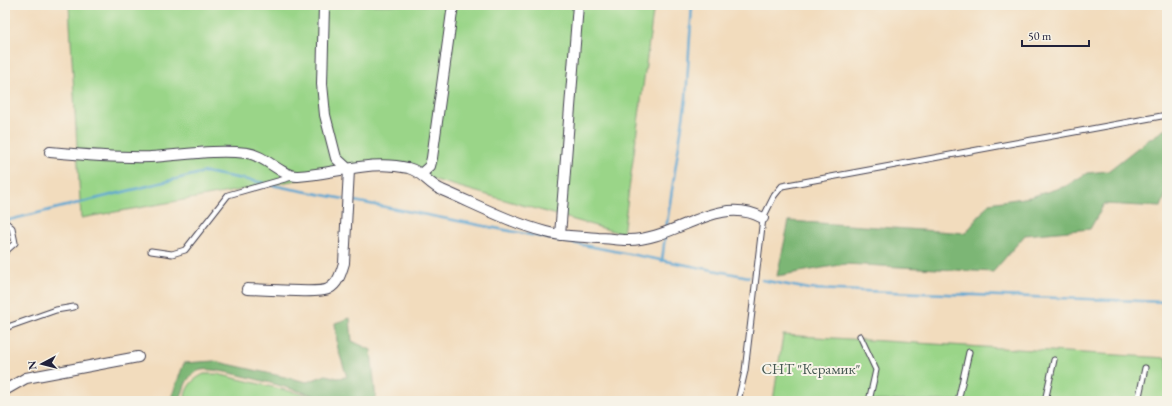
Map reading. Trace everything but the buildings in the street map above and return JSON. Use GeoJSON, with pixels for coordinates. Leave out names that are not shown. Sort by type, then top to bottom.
{"type":"FeatureCollection","features":[{"type":"Feature","properties":{"kind":"street"},"geometry":{"type":"LineString","coordinates":[[324,5],[322,84],[325,115],[336,158],[349,170]]}},
{"type":"Feature","properties":{"kind":"street"},"geometry":{"type":"LineString","coordinates":[[421,174],[430,166],[432,158],[453,5]]}},
{"type":"Feature","properties":{"kind":"street"},"geometry":{"type":"LineString","coordinates":[[560,234],[578,5]]}},
{"type":"Feature","properties":{"kind":"street"},"geometry":{"type":"LineString","coordinates":[[50,152],[91,156],[149,157],[216,153],[249,153],[295,176],[380,165],[409,168],[421,174],[438,188],[535,229],[560,234],[627,240],[655,235],[727,210],[741,210],[763,218]]}},
{"type":"Feature","properties":{"kind":"street"},"geometry":{"type":"LineString","coordinates":[[247,288],[322,291],[335,284],[341,274],[344,263],[349,170]]}},
{"type":"Feature","properties":{"kind":"street"},"geometry":{"type":"LineString","coordinates":[[5,390],[26,378],[138,357]]}},
{"type":"Feature","properties":{"kind":"lane"},"geometry":{"type":"LineString","coordinates":[[738,401],[745,371],[763,218],[774,196],[782,186],[1167,115]]}},
{"type":"Feature","properties":{"kind":"lane"},"geometry":{"type":"LineString","coordinates":[[151,251],[172,254],[185,250],[228,195],[295,176]]}},
{"type":"Feature","properties":{"kind":"lane"},"geometry":{"type":"LineString","coordinates":[[5,222],[12,228],[15,243],[5,252]]}},
{"type":"Feature","properties":{"kind":"lane"},"geometry":{"type":"LineString","coordinates":[[5,328],[56,310],[74,307]]}},
{"type":"Feature","properties":{"kind":"lane"},"geometry":{"type":"LineString","coordinates":[[860,336],[876,370],[869,401]]}},
{"type":"Feature","properties":{"kind":"lane"},"geometry":{"type":"LineString","coordinates":[[958,401],[969,352]]}},
{"type":"Feature","properties":{"kind":"lane"},"geometry":{"type":"LineString","coordinates":[[1045,401],[1054,360]]}},
{"type":"Feature","properties":{"kind":"lane"},"geometry":{"type":"LineString","coordinates":[[1138,401],[1145,368]]}},
{"type":"Feature","properties":{"kind":"green space"},"geometry":{"type":"Polygon","coordinates":[[[69,5],[654,5],[623,234],[383,165],[81,218],[69,5]]]}},
{"type":"Feature","properties":{"kind":"green space"},"geometry":{"type":"Polygon","coordinates":[[[1167,128],[1167,191],[1161,207],[1104,204],[1090,229],[1025,235],[993,272],[845,264],[777,276],[789,221],[966,233],[989,203],[1030,197],[1066,186],[1087,173],[1108,171],[1145,142],[1167,128]]]}},
{"type":"Feature","properties":{"kind":"green space"},"geometry":{"type":"Polygon","coordinates":[[[350,318],[352,341],[371,350],[376,401],[327,401],[323,398],[260,380],[224,372],[201,370],[192,375],[186,382],[180,401],[170,401],[184,363],[214,361],[307,382],[326,375],[337,378],[347,377],[338,349],[335,323],[350,318]]]}},
{"type":"Feature","properties":{"kind":"green space","name":"СНТ \"Керамик\""},"geometry":{"type":"Polygon","coordinates":[[[783,335],[1167,358],[1167,401],[773,401],[783,335]]]}},
{"type":"Feature","properties":{"kind":"green space"},"geometry":{"type":"Polygon","coordinates":[[[204,374],[217,374],[319,398],[323,401],[185,401],[186,392],[190,384],[196,378],[204,374]]]}},
{"type":"Feature","properties":{"kind":"waterway"},"geometry":{"type":"LineString","coordinates":[[666,229],[686,99],[692,5]]}},
{"type":"Feature","properties":{"kind":"waterway"},"geometry":{"type":"LineString","coordinates":[[5,221],[205,172],[264,183]]}},
{"type":"Feature","properties":{"kind":"waterway"},"geometry":{"type":"LineString","coordinates":[[271,185],[344,199]]}},
{"type":"Feature","properties":{"kind":"waterway"},"geometry":{"type":"LineString","coordinates":[[349,200],[749,277]]}},
{"type":"Feature","properties":{"kind":"waterway"},"geometry":{"type":"LineString","coordinates":[[662,261],[665,236]]}},
{"type":"Feature","properties":{"kind":"waterway"},"geometry":{"type":"LineString","coordinates":[[762,280],[809,289],[1167,302]]}}]}
